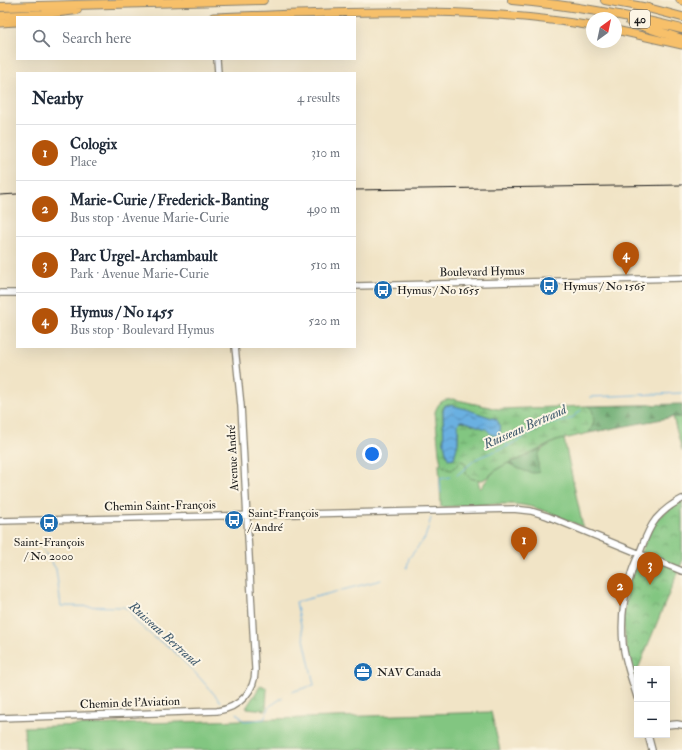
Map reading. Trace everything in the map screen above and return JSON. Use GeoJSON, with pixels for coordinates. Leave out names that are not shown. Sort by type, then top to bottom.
{"type":"FeatureCollection","features":[{"type":"Feature","properties":{"kind":"highway"},"geometry":{"type":"LineString","coordinates":[[0,7],[263,0]]}},
{"type":"Feature","properties":{"kind":"highway","name":"40"},"geometry":{"type":"LineString","coordinates":[[512,0],[597,11],[636,18],[682,29]]}},
{"type":"Feature","properties":{"kind":"highway","name":"40"},"geometry":{"type":"LineString","coordinates":[[605,0],[682,17]]}},
{"type":"Feature","properties":{"kind":"highway"},"geometry":{"type":"LineString","coordinates":[[0,16],[43,14],[136,4]]}},
{"type":"Feature","properties":{"kind":"highway"},"geometry":{"type":"LineString","coordinates":[[634,6],[682,11]]}},
{"type":"Feature","properties":{"kind":"highway"},"geometry":{"type":"LineString","coordinates":[[597,11],[682,39]]}},
{"type":"Feature","properties":{"kind":"main road"},"geometry":{"type":"LineString","coordinates":[[251,16],[456,12],[527,17],[586,25]]}},
{"type":"Feature","properties":{"kind":"main road"},"geometry":{"type":"LineString","coordinates":[[0,23],[16,22]]}},
{"type":"Feature","properties":{"kind":"main road"},"geometry":{"type":"LineString","coordinates":[[622,31],[682,45]]}},
{"type":"Feature","properties":{"kind":"street"},"geometry":{"type":"LineString","coordinates":[[217,60],[218,72]]}},
{"type":"Feature","properties":{"kind":"street","name":"Boulevard Hymus"},"geometry":{"type":"LineString","coordinates":[[356,286],[682,278]]}},
{"type":"Feature","properties":{"kind":"street"},"geometry":{"type":"LineString","coordinates":[[0,293],[16,293]]}},
{"type":"Feature","properties":{"kind":"street","name":"Avenue André"},"geometry":{"type":"LineString","coordinates":[[235,348],[241,401],[255,672],[255,678],[251,688]]}},
{"type":"Feature","properties":{"kind":"street"},"geometry":{"type":"LineString","coordinates":[[634,687],[629,671],[624,644],[623,619],[630,577],[646,534],[655,520],[675,502],[682,499]]}},
{"type":"Feature","properties":{"kind":"street","name":"Chemin Saint-François"},"geometry":{"type":"LineString","coordinates":[[0,521],[513,509],[531,511],[547,516],[682,571]]}},
{"type":"Feature","properties":{"kind":"street","name":"Chemin de l'Aviation"},"geometry":{"type":"LineString","coordinates":[[0,718],[217,711],[229,709],[236,705],[245,697],[251,688]]}},
{"type":"Feature","properties":{"kind":"street"},"geometry":{"type":"LineString","coordinates":[[670,725],[682,725]]}},
{"type":"Feature","properties":{"kind":"street"},"geometry":{"type":"LineString","coordinates":[[649,738],[652,750]]}},
{"type":"Feature","properties":{"kind":"green space"},"geometry":{"type":"Polygon","coordinates":[[[453,399],[498,409],[587,406],[591,408],[594,415],[594,421],[589,433],[556,441],[522,458],[508,463],[497,469],[483,480],[478,480],[470,478],[466,474],[466,466],[464,462],[461,461],[452,470],[446,469],[441,464],[435,412],[440,403],[453,399]],[[448,405],[443,408],[444,444],[458,443],[458,424],[460,421],[487,429],[491,434],[496,419],[448,405]]]}},
{"type":"Feature","properties":{"kind":"green space"},"geometry":{"type":"Polygon","coordinates":[[[682,404],[682,417],[673,417],[589,433],[594,423],[587,406],[682,404]]]}},
{"type":"Feature","properties":{"kind":"green space"},"geometry":{"type":"Polygon","coordinates":[[[673,417],[682,417],[682,451],[673,417]]]}},
{"type":"Feature","properties":{"kind":"green space"},"geometry":{"type":"Polygon","coordinates":[[[564,439],[583,527],[530,506],[492,504],[441,507],[439,464],[446,469],[456,466],[461,460],[466,465],[466,474],[470,478],[478,480],[480,489],[495,471],[508,463],[526,471],[539,472],[538,456],[541,450],[554,442],[564,439]]]}},
{"type":"Feature","properties":{"kind":"green space"},"geometry":{"type":"Polygon","coordinates":[[[542,448],[538,457],[539,472],[528,472],[508,463],[522,458],[542,448]]]}},
{"type":"Feature","properties":{"kind":"green space"},"geometry":{"type":"Polygon","coordinates":[[[682,499],[682,562],[639,666],[634,666],[633,683],[629,671],[623,619],[630,577],[655,520],[682,499]]]}},
{"type":"Feature","properties":{"kind":"green space"},"geometry":{"type":"Polygon","coordinates":[[[261,685],[267,688],[266,710],[246,708],[261,685]]]}},
{"type":"Feature","properties":{"kind":"green space"},"geometry":{"type":"Polygon","coordinates":[[[491,712],[500,750],[25,750],[24,727],[491,712]]]}},
{"type":"Feature","properties":{"kind":"water"},"geometry":{"type":"Polygon","coordinates":[[[445,405],[463,408],[496,419],[500,426],[500,432],[496,436],[491,434],[486,429],[460,421],[458,424],[458,443],[454,458],[448,459],[444,444],[443,411],[445,405]]]}},
{"type":"Feature","properties":{"kind":"waterway","name":"Ruisseau Bertrand"},"geometry":{"type":"LineString","coordinates":[[590,397],[682,393]]}},
{"type":"Feature","properties":{"kind":"waterway","name":"Ruisseau Bertrand"},"geometry":{"type":"LineString","coordinates":[[457,475],[476,459],[508,446],[551,423],[565,421],[572,418],[581,410]]}},
{"type":"Feature","properties":{"kind":"waterway"},"geometry":{"type":"LineString","coordinates":[[499,434],[508,446]]}},
{"type":"Feature","properties":{"kind":"waterway","name":"Ruisseau Bertrand"},"geometry":{"type":"LineString","coordinates":[[441,493],[440,479],[450,477]]}},
{"type":"Feature","properties":{"kind":"waterway","name":"Ruisseau Bertrand"},"geometry":{"type":"LineString","coordinates":[[407,568],[409,558],[425,538],[431,518]]}},
{"type":"Feature","properties":{"kind":"waterway","name":"Ruisseau Bertrand"},"geometry":{"type":"LineString","coordinates":[[36,539],[56,569],[61,606],[124,607],[130,611],[135,621],[156,639],[170,647],[221,702]]}},
{"type":"Feature","properties":{"kind":"waterway","name":"Ruisseau Bertrand"},"geometry":{"type":"LineString","coordinates":[[291,692],[314,685],[296,602],[381,580]]}},
{"type":"Feature","properties":{"kind":"waterway","name":"Ruisseau Bertrand"},"geometry":{"type":"LineString","coordinates":[[237,713],[244,721],[264,719],[270,706],[282,698]]}},
{"type":"Feature","properties":{"kind":"tram line"},"geometry":{"type":"LineString","coordinates":[[356,190],[682,185]]}},
{"type":"Feature","properties":{"kind":"tram line"},"geometry":{"type":"LineString","coordinates":[[0,195],[16,194]]}},
{"type":"Feature","properties":{"kind":"place","name":"Hymus / No 1455"},"geometry":{"type":"Point","coordinates":[626,275]}},
{"type":"Feature","properties":{"kind":"place","name":"Hymus / No 1565"},"geometry":{"type":"Point","coordinates":[549,286]}},
{"type":"Feature","properties":{"kind":"place","name":"Hymus / No 1655"},"geometry":{"type":"Point","coordinates":[383,290]}},
{"type":"Feature","properties":{"kind":"place","name":"Saint-François / André"},"geometry":{"type":"Point","coordinates":[234,520]}},
{"type":"Feature","properties":{"kind":"place","name":"Saint-François / No 2000"},"geometry":{"type":"Point","coordinates":[49,523]}},
{"type":"Feature","properties":{"kind":"place","name":"Cologix"},"geometry":{"type":"Point","coordinates":[524,560]}},
{"type":"Feature","properties":{"kind":"place","name":"Parc Urgel-Archambault"},"geometry":{"type":"Point","coordinates":[650,585]}},
{"type":"Feature","properties":{"kind":"place","name":"Marie-Curie / Frederick-Banting"},"geometry":{"type":"Point","coordinates":[620,606]}},
{"type":"Feature","properties":{"kind":"place","name":"NAV Canada"},"geometry":{"type":"Point","coordinates":[363,672]}}]}
